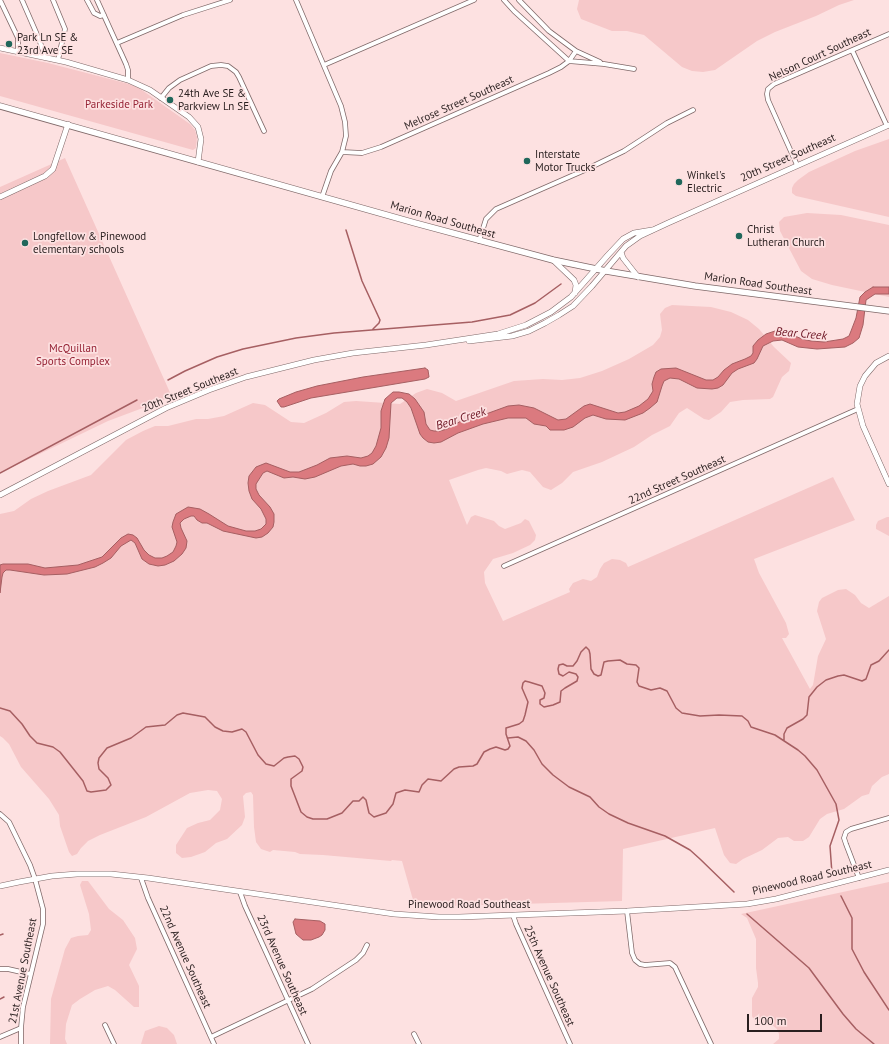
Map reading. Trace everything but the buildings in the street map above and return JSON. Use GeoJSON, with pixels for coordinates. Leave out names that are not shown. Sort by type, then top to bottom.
{"type":"FeatureCollection","features":[{"type":"Feature","properties":{"kind":"main road","name":"Marion Road Southeast"},"geometry":{"type":"LineString","coordinates":[[0,106],[479,241],[553,260],[606,271],[752,294],[889,311]]}},
{"type":"Feature","properties":{"kind":"street"},"geometry":{"type":"LineString","coordinates":[[0,0],[18,38],[18,52]]}},
{"type":"Feature","properties":{"kind":"street"},"geometry":{"type":"LineString","coordinates":[[22,0],[45,57]]}},
{"type":"Feature","properties":{"kind":"street"},"geometry":{"type":"LineString","coordinates":[[53,0],[65,29],[58,60]]}},
{"type":"Feature","properties":{"kind":"street"},"geometry":{"type":"LineString","coordinates":[[87,0],[94,13],[100,16],[104,15]]}},
{"type":"Feature","properties":{"kind":"street"},"geometry":{"type":"LineString","coordinates":[[97,0],[128,68],[128,80]]}},
{"type":"Feature","properties":{"kind":"street"},"geometry":{"type":"LineString","coordinates":[[117,43],[183,15],[230,0]]}},
{"type":"Feature","properties":{"kind":"street"},"geometry":{"type":"LineString","coordinates":[[296,0],[342,106],[345,122],[346,136],[342,152],[331,171],[322,197]]}},
{"type":"Feature","properties":{"kind":"street"},"geometry":{"type":"LineString","coordinates":[[324,64],[474,0]]}},
{"type":"Feature","properties":{"kind":"street"},"geometry":{"type":"LineString","coordinates":[[504,0],[569,61],[604,64],[634,69]]}},
{"type":"Feature","properties":{"kind":"street"},"geometry":{"type":"LineString","coordinates":[[519,0],[549,31],[576,51],[604,64]]}},
{"type":"Feature","properties":{"kind":"street","name":"Nelson Court Southeast"},"geometry":{"type":"LineString","coordinates":[[797,166],[768,100],[768,89],[774,84],[889,34]]}},
{"type":"Feature","properties":{"kind":"street"},"geometry":{"type":"LineString","coordinates":[[0,48],[58,60],[142,85],[189,117],[200,130],[201,146],[198,162]]}},
{"type":"Feature","properties":{"kind":"street"},"geometry":{"type":"LineString","coordinates":[[852,50],[888,126]]}},
{"type":"Feature","properties":{"kind":"street","name":"Melrose Street Southeast"},"geometry":{"type":"LineString","coordinates":[[342,152],[362,153],[381,147],[549,73],[569,61],[576,51]]}},
{"type":"Feature","properties":{"kind":"street"},"geometry":{"type":"LineString","coordinates":[[161,98],[168,88],[180,80],[211,66],[228,66],[236,72],[239,77],[264,131]]}},
{"type":"Feature","properties":{"kind":"street"},"geometry":{"type":"LineString","coordinates":[[479,241],[486,219],[496,210],[634,146],[667,123],[693,110]]}},
{"type":"Feature","properties":{"kind":"street"},"geometry":{"type":"LineString","coordinates":[[0,197],[45,176],[52,169],[68,124]]}},
{"type":"Feature","properties":{"kind":"street","name":"20th Street Southeast"},"geometry":{"type":"LineString","coordinates":[[0,495],[155,414],[193,396],[261,372],[314,360],[370,351],[494,339],[529,331],[551,320],[569,308],[586,293],[634,240],[652,230],[888,126]]}},
{"type":"Feature","properties":{"kind":"street","name":"20th Street Southeast"},"geometry":{"type":"LineString","coordinates":[[426,345],[498,334],[534,321],[551,312],[574,294],[624,239],[634,233],[652,230]]}},
{"type":"Feature","properties":{"kind":"street"},"geometry":{"type":"LineString","coordinates":[[622,252],[622,258],[638,276]]}},
{"type":"Feature","properties":{"kind":"street"},"geometry":{"type":"LineString","coordinates":[[553,260],[575,281],[574,294]]}},
{"type":"Feature","properties":{"kind":"street"},"geometry":{"type":"LineString","coordinates":[[889,356],[876,363],[865,376],[858,392],[858,409],[863,426],[889,484]]}},
{"type":"Feature","properties":{"kind":"street","name":"22nd Street Southeast"},"geometry":{"type":"LineString","coordinates":[[504,566],[858,409]]}},
{"type":"Feature","properties":{"kind":"street","name":"21st Avenue Southeast"},"geometry":{"type":"LineString","coordinates":[[0,814],[9,822],[28,860],[36,879],[42,905],[43,919],[23,1007],[21,1044]]}},
{"type":"Feature","properties":{"kind":"street"},"geometry":{"type":"LineString","coordinates":[[859,878],[844,838],[846,832],[851,829],[889,818]]}},
{"type":"Feature","properties":{"kind":"street","name":"Pinewood Road Southeast"},"geometry":{"type":"LineString","coordinates":[[0,886],[36,879],[89,874],[111,874],[415,916],[439,917],[627,911],[747,904],[776,899],[889,870]]}},
{"type":"Feature","properties":{"kind":"street","name":"22nd Avenue Southeast"},"geometry":{"type":"LineString","coordinates":[[141,878],[148,898],[214,1044]]}},
{"type":"Feature","properties":{"kind":"street","name":"23rd Avenue Southeast"},"geometry":{"type":"LineString","coordinates":[[240,892],[243,902],[308,1044]]}},
{"type":"Feature","properties":{"kind":"street"},"geometry":{"type":"LineString","coordinates":[[627,911],[632,953],[635,960],[640,964],[645,965],[670,963],[675,967],[711,1044]]}},
{"type":"Feature","properties":{"kind":"street","name":"25th Avenue Southeast"},"geometry":{"type":"LineString","coordinates":[[513,915],[516,926],[570,1044]]}},
{"type":"Feature","properties":{"kind":"street"},"geometry":{"type":"LineString","coordinates":[[211,1037],[312,989],[356,960],[363,953],[367,945]]}},
{"type":"Feature","properties":{"kind":"street"},"geometry":{"type":"LineString","coordinates":[[0,969],[8,969],[30,974]]}},
{"type":"Feature","properties":{"kind":"street"},"geometry":{"type":"LineString","coordinates":[[105,1025],[114,1044]]}},
{"type":"Feature","properties":{"kind":"street"},"geometry":{"type":"LineString","coordinates":[[0,1037],[21,1028]]}},
{"type":"Feature","properties":{"kind":"street"},"geometry":{"type":"LineString","coordinates":[[414,1034],[419,1044]]}},
{"type":"Feature","properties":{"kind":"green space"},"geometry":{"type":"Polygon","coordinates":[[[579,0],[854,0],[775,32],[757,41],[715,70],[703,72],[692,71],[682,67],[644,35],[627,31],[612,31],[581,19],[577,9],[579,0]]]}},
{"type":"Feature","properties":{"kind":"green space","name":"Parkeside Park"},"geometry":{"type":"Polygon","coordinates":[[[0,53],[48,63],[129,84],[139,88],[190,124],[195,130],[197,137],[196,148],[193,150],[0,96],[0,53]]]}},
{"type":"Feature","properties":{"kind":"green space"},"geometry":{"type":"Polygon","coordinates":[[[889,139],[889,217],[796,196],[792,193],[794,184],[809,172],[855,151],[889,139]]]}},
{"type":"Feature","properties":{"kind":"green space","name":"McQuillan Sports Complex"},"geometry":{"type":"Polygon","coordinates":[[[65,158],[172,397],[108,421],[0,473],[0,187],[65,158]]]}},
{"type":"Feature","properties":{"kind":"green space"},"geometry":{"type":"Polygon","coordinates":[[[807,213],[841,215],[889,225],[889,297],[832,285],[812,279],[801,271],[780,231],[779,222],[784,217],[807,213]]]}},
{"type":"Feature","properties":{"kind":"green space"},"geometry":{"type":"Polygon","coordinates":[[[672,305],[711,307],[731,312],[748,320],[759,329],[774,347],[791,363],[789,371],[782,377],[773,397],[770,399],[730,402],[721,412],[709,420],[704,419],[687,408],[679,413],[670,426],[652,435],[634,447],[602,462],[573,472],[562,483],[551,490],[543,487],[530,472],[522,470],[507,474],[501,471],[486,468],[449,480],[467,525],[471,517],[475,515],[494,521],[505,529],[521,523],[525,519],[529,521],[536,535],[535,540],[530,545],[513,553],[493,559],[484,572],[485,583],[503,621],[570,592],[569,589],[573,583],[583,579],[591,581],[597,577],[604,563],[612,559],[620,560],[626,563],[628,567],[833,477],[855,520],[754,559],[759,573],[786,623],[789,634],[786,638],[782,638],[810,689],[813,685],[818,656],[826,639],[817,611],[819,602],[822,598],[838,590],[846,589],[855,595],[861,603],[869,608],[889,596],[889,774],[882,777],[872,786],[869,794],[862,796],[844,809],[827,814],[820,819],[809,837],[803,841],[794,841],[788,837],[778,838],[762,850],[736,864],[730,863],[724,855],[715,828],[623,849],[622,901],[415,907],[402,861],[300,854],[295,852],[273,850],[270,852],[261,849],[256,842],[253,795],[251,792],[246,793],[243,796],[245,817],[242,825],[227,839],[216,843],[205,852],[191,857],[182,858],[176,853],[176,845],[187,828],[210,820],[220,810],[222,799],[217,791],[208,790],[190,793],[146,817],[88,841],[77,854],[72,856],[69,852],[60,826],[59,815],[49,799],[21,767],[9,744],[0,736],[0,514],[14,511],[31,499],[48,491],[91,475],[126,440],[143,431],[155,426],[168,426],[196,419],[208,419],[224,416],[253,403],[265,405],[291,422],[304,423],[326,413],[344,402],[356,401],[400,404],[416,393],[427,389],[442,393],[456,401],[514,381],[580,378],[602,371],[629,359],[653,345],[660,337],[662,330],[660,314],[665,308],[672,305]]]}},
{"type":"Feature","properties":{"kind":"green space"},"geometry":{"type":"Polygon","coordinates":[[[889,517],[889,536],[876,529],[878,521],[889,517]]]}},
{"type":"Feature","properties":{"kind":"green space"},"geometry":{"type":"Polygon","coordinates":[[[82,881],[88,881],[109,909],[123,920],[135,938],[137,949],[129,965],[139,986],[139,1007],[134,1007],[115,990],[108,986],[95,990],[72,1005],[66,1024],[65,1039],[67,1044],[50,1044],[51,999],[65,949],[71,938],[88,935],[91,930],[89,914],[80,885],[82,881]]]}},
{"type":"Feature","properties":{"kind":"green space"},"geometry":{"type":"Polygon","coordinates":[[[889,882],[889,1044],[773,1044],[779,1039],[777,1029],[772,1025],[755,1022],[752,1016],[752,998],[758,987],[756,968],[756,939],[747,918],[741,914],[889,882]]]}},
{"type":"Feature","properties":{"kind":"green space"},"geometry":{"type":"Polygon","coordinates":[[[159,1026],[167,1028],[174,1035],[177,1044],[141,1044],[145,1031],[159,1026]]]}},
{"type":"Feature","properties":{"kind":"shaded area"},"geometry":{"type":"Polygon","coordinates":[[[873,287],[889,287],[889,294],[875,294],[866,300],[863,325],[859,338],[853,343],[845,347],[817,349],[798,347],[782,340],[773,341],[763,346],[754,363],[732,373],[723,385],[718,388],[697,388],[679,379],[670,378],[664,381],[657,402],[643,413],[625,420],[606,419],[593,415],[585,418],[573,427],[564,430],[550,430],[546,426],[534,424],[526,418],[508,418],[483,424],[458,433],[441,442],[434,443],[428,442],[423,438],[420,434],[411,408],[402,398],[397,398],[391,403],[389,438],[386,448],[381,457],[373,464],[366,466],[353,464],[341,466],[315,477],[305,479],[293,477],[284,478],[267,471],[263,473],[256,484],[256,489],[274,514],[274,522],[273,527],[262,537],[256,538],[223,531],[207,523],[202,523],[194,516],[191,516],[184,519],[180,523],[187,541],[186,548],[174,561],[165,565],[158,566],[149,564],[142,559],[135,543],[131,540],[121,546],[111,558],[103,563],[95,567],[67,574],[44,575],[6,570],[3,573],[0,593],[0,565],[28,564],[45,568],[78,565],[102,557],[121,538],[128,534],[137,538],[144,550],[149,555],[155,558],[167,556],[173,552],[177,542],[172,527],[176,514],[188,507],[200,509],[228,526],[246,531],[261,529],[266,524],[266,519],[261,509],[252,499],[248,483],[249,476],[256,467],[266,463],[290,472],[299,472],[330,458],[347,456],[361,458],[368,456],[372,453],[376,446],[381,428],[381,411],[385,399],[393,392],[409,394],[415,399],[424,412],[426,424],[430,430],[434,431],[447,429],[476,415],[486,414],[508,406],[519,405],[534,408],[558,420],[566,419],[584,406],[590,404],[618,413],[625,412],[639,406],[648,399],[653,391],[652,384],[656,372],[661,369],[676,368],[706,380],[713,380],[732,364],[751,356],[753,353],[753,346],[758,340],[766,334],[775,331],[781,330],[802,339],[824,342],[843,339],[849,336],[856,318],[860,297],[873,287]]]}},
{"type":"Feature","properties":{"kind":"shaded area"},"geometry":{"type":"Polygon","coordinates":[[[425,368],[428,370],[429,377],[425,379],[311,398],[284,407],[281,407],[277,401],[296,392],[317,386],[363,377],[425,368]]]}},
{"type":"Feature","properties":{"kind":"shaded area"},"geometry":{"type":"Polygon","coordinates":[[[295,919],[320,921],[325,924],[325,930],[319,937],[311,940],[303,940],[296,934],[293,922],[295,919]]]}},
{"type":"Feature","properties":{"kind":"waterway"},"geometry":{"type":"LineString","coordinates":[[346,230],[362,281],[380,320],[373,329]]}},
{"type":"Feature","properties":{"kind":"waterway"},"geometry":{"type":"LineString","coordinates":[[168,380],[217,357],[243,349],[296,338],[334,333],[472,322],[510,315],[535,303],[561,284]]}},
{"type":"Feature","properties":{"kind":"waterway"},"geometry":{"type":"LineString","coordinates":[[0,473],[137,400]]}},
{"type":"Feature","properties":{"kind":"waterway"},"geometry":{"type":"LineString","coordinates":[[0,708],[10,711],[37,743],[53,747],[60,752],[83,781],[87,791],[91,792],[106,790],[111,785],[108,778],[99,769],[98,763],[99,758],[107,748],[131,738],[146,727],[165,725],[177,715],[183,713],[205,717],[215,727],[223,731],[232,732],[242,729],[246,732],[258,755],[266,764],[274,766],[284,758],[288,757],[295,756],[299,759],[303,767],[302,771],[291,779],[291,786],[301,812],[307,817],[313,819],[327,819],[342,813],[353,801],[359,801],[363,797],[366,800],[369,813],[374,817],[386,813],[393,804],[396,793],[405,790],[419,792],[422,785],[428,779],[441,781],[454,769],[473,766],[477,764],[484,752],[490,749],[496,747],[505,750],[508,749],[510,746],[506,734],[506,728],[519,724],[523,721],[528,702],[522,688],[523,683],[525,681],[542,686],[545,693],[544,698],[540,700],[540,704],[544,707],[560,702],[561,691],[577,681],[578,677],[576,674],[569,672],[563,676],[559,674],[559,665],[563,664],[573,666],[581,652],[586,647],[590,654],[591,669],[594,674],[598,676],[601,675],[604,662],[620,660],[627,664],[636,665],[639,668],[637,682],[639,686],[651,690],[660,688],[667,691],[676,708],[682,713],[700,716],[742,716],[748,721],[751,727],[775,735],[805,756],[817,770],[836,804],[839,820],[830,846],[832,874]]}},
{"type":"Feature","properties":{"kind":"waterway"},"geometry":{"type":"LineString","coordinates":[[784,741],[784,734],[787,728],[807,715],[809,697],[817,687],[826,680],[844,675],[862,681],[866,679],[871,665],[879,661],[889,650]]}},
{"type":"Feature","properties":{"kind":"waterway"},"geometry":{"type":"LineString","coordinates":[[508,738],[518,737],[526,741],[534,750],[542,764],[553,775],[569,787],[590,797],[599,807],[609,814],[628,823],[665,836],[690,850],[734,892]]}},
{"type":"Feature","properties":{"kind":"waterway"},"geometry":{"type":"LineString","coordinates":[[841,896],[852,918],[852,949],[864,972],[889,1010]]}},
{"type":"Feature","properties":{"kind":"waterway"},"geometry":{"type":"LineString","coordinates":[[747,914],[809,968],[843,1014],[856,1029],[874,1044]]}},
{"type":"Feature","properties":{"kind":"waterway"},"geometry":{"type":"LineString","coordinates":[[0,999],[4,997]]}},
{"type":"Feature","properties":{"kind":"place","name":"Park Ln SE & 23rd Ave SE"},"geometry":{"type":"Point","coordinates":[9,44]}},
{"type":"Feature","properties":{"kind":"place","name":"24th Ave SE & Parkview Ln SE"},"geometry":{"type":"Point","coordinates":[170,100]}},
{"type":"Feature","properties":{"kind":"place","name":"Interstate Motor Trucks"},"geometry":{"type":"Point","coordinates":[527,161]}},
{"type":"Feature","properties":{"kind":"place","name":"Winkel's Electric"},"geometry":{"type":"Point","coordinates":[679,182]}},
{"type":"Feature","properties":{"kind":"place","name":"Christ Lutheran Church"},"geometry":{"type":"Point","coordinates":[739,236]}},
{"type":"Feature","properties":{"kind":"place","name":"Longfellow & Pinewood elementary schools"},"geometry":{"type":"Point","coordinates":[25,243]}},
{"type":"Feature","properties":{"kind":"water label","name":"Bear Creek"},"geometry":{"type":"Point","coordinates":[801,334]}},
{"type":"Feature","properties":{"kind":"water label","name":"Bear Creek"},"geometry":{"type":"Point","coordinates":[461,419]}}]}
